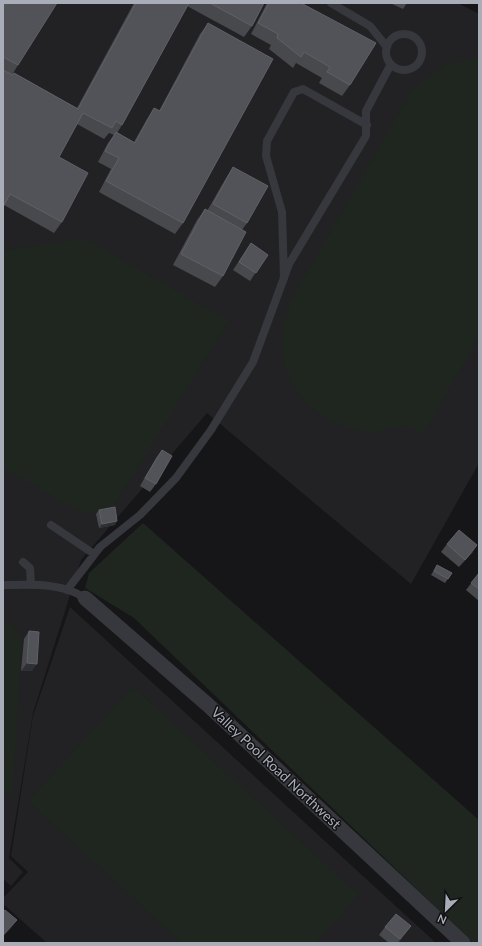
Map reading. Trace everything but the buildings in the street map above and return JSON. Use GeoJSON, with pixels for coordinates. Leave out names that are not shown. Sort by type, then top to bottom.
{"type":"FeatureCollection","features":[{"type":"Feature","properties":{"kind":"street","name":"Valley Pool Road Northwest"},"geometry":{"type":"LineString","coordinates":[[85,598],[208,705],[460,942]]}},
{"type":"Feature","properties":{"kind":"lane"},"geometry":{"type":"LineString","coordinates":[[331,3],[370,26],[386,47],[388,59],[391,64],[402,70],[414,67],[421,58],[422,47],[415,37],[404,34],[393,37],[386,47]]}},
{"type":"Feature","properties":{"kind":"lane"},"geometry":{"type":"LineString","coordinates":[[67,590],[100,547],[140,515],[176,478],[211,430],[252,362],[290,264],[366,136],[366,111],[391,64]]}},
{"type":"Feature","properties":{"kind":"lane"},"geometry":{"type":"LineString","coordinates":[[284,279],[282,212],[266,156],[267,142],[294,92],[303,89],[367,125]]}},
{"type":"Feature","properties":{"kind":"lane"},"geometry":{"type":"LineString","coordinates":[[51,525],[94,554]]}},
{"type":"Feature","properties":{"kind":"lane"},"geometry":{"type":"LineString","coordinates":[[23,562],[30,568],[31,585]]}},
{"type":"Feature","properties":{"kind":"lane"},"geometry":{"type":"LineString","coordinates":[[3,585],[41,584],[67,590],[85,598]]}},
{"type":"Feature","properties":{"kind":"shaded area"},"geometry":{"type":"Polygon","coordinates":[[[3,3],[458,3],[479,14],[479,463],[411,584],[207,413],[81,560],[33,713],[9,858],[23,872],[11,886],[3,879],[3,3]]]}},
{"type":"Feature","properties":{"kind":"shaded area"},"geometry":{"type":"Polygon","coordinates":[[[479,57],[479,337],[423,435],[407,426],[371,432],[338,424],[310,406],[299,394],[290,380],[285,364],[282,341],[283,330],[290,302],[413,89],[445,65],[479,57]]]}},
{"type":"Feature","properties":{"kind":"shaded area"},"geometry":{"type":"Polygon","coordinates":[[[84,238],[229,321],[112,508],[84,514],[3,468],[3,251],[84,238]]]}},
{"type":"Feature","properties":{"kind":"shaded area"},"geometry":{"type":"Polygon","coordinates":[[[143,523],[479,820],[479,943],[473,943],[134,618],[85,588],[89,573],[143,523]]]}},
{"type":"Feature","properties":{"kind":"shaded area"},"geometry":{"type":"Polygon","coordinates":[[[70,607],[436,943],[47,943],[3,904],[3,898],[28,872],[11,856],[33,716],[70,607]]]}},
{"type":"Feature","properties":{"kind":"shaded area"},"geometry":{"type":"Polygon","coordinates":[[[3,622],[8,622],[22,637],[13,791],[3,792],[3,622]]]}},
{"type":"Feature","properties":{"kind":"shaded area"},"geometry":{"type":"Polygon","coordinates":[[[133,687],[359,895],[315,943],[182,943],[28,801],[133,687]]]}}]}
